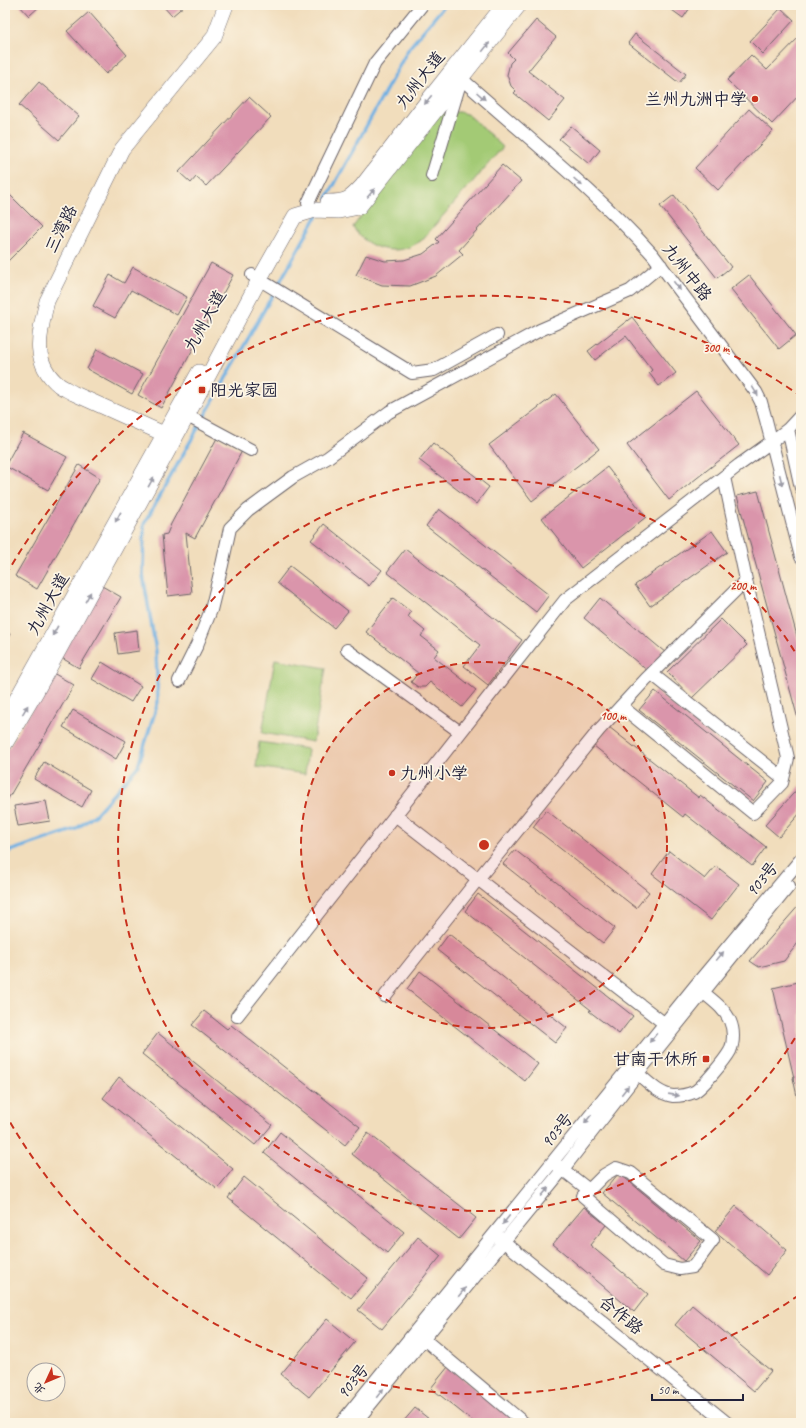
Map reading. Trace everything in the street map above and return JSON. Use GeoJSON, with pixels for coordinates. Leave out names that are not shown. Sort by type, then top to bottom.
{"type":"FeatureCollection","features":[{"type":"Feature","properties":{"kind":"main road","name":"三湾路"},"geometry":{"type":"LineString","coordinates":[[164,434],[73,393],[59,385],[48,374],[41,360],[38,344],[40,329],[47,301],[122,149],[214,37],[226,5]]}},
{"type":"Feature","properties":{"kind":"main road","name":"九州大道"},"geometry":{"type":"LineString","coordinates":[[5,720],[164,434],[186,415],[259,280],[284,219],[292,211],[313,205],[340,206],[352,197],[457,74],[504,5]]}},
{"type":"Feature","properties":{"kind":"main road"},"geometry":{"type":"LineString","coordinates":[[457,74],[519,5]]}},
{"type":"Feature","properties":{"kind":"main road"},"geometry":{"type":"LineString","coordinates":[[5,744],[36,692],[186,415]]}},
{"type":"Feature","properties":{"kind":"street"},"geometry":{"type":"LineString","coordinates":[[313,205],[375,63],[422,5]]}},
{"type":"Feature","properties":{"kind":"street"},"geometry":{"type":"LineString","coordinates":[[432,176],[457,74]]}},
{"type":"Feature","properties":{"kind":"street","name":"九州中路"},"geometry":{"type":"LineString","coordinates":[[457,74],[614,214],[639,239],[661,265],[756,392],[761,402],[801,557]]}},
{"type":"Feature","properties":{"kind":"street"},"geometry":{"type":"LineString","coordinates":[[180,681],[211,610],[230,528],[248,510],[293,477],[327,458],[389,412],[540,330],[630,291],[661,265]]}},
{"type":"Feature","properties":{"kind":"street"},"geometry":{"type":"LineString","coordinates":[[259,280],[412,373],[434,370],[496,335]]}},
{"type":"Feature","properties":{"kind":"street"},"geometry":{"type":"LineString","coordinates":[[186,415],[251,450]]}},
{"type":"Feature","properties":{"kind":"street"},"geometry":{"type":"LineString","coordinates":[[237,1016],[565,600],[788,429],[801,415]]}},
{"type":"Feature","properties":{"kind":"street"},"geometry":{"type":"LineString","coordinates":[[788,429],[801,488]]}},
{"type":"Feature","properties":{"kind":"street"},"geometry":{"type":"LineString","coordinates":[[621,706],[753,813],[782,783],[788,758],[746,580],[724,477]]}},
{"type":"Feature","properties":{"kind":"street"},"geometry":{"type":"LineString","coordinates":[[385,996],[599,730],[652,674],[746,580]]}},
{"type":"Feature","properties":{"kind":"street"},"geometry":{"type":"LineString","coordinates":[[347,650],[460,732]]}},
{"type":"Feature","properties":{"kind":"street"},"geometry":{"type":"LineString","coordinates":[[652,674],[783,778]]}},
{"type":"Feature","properties":{"kind":"street"},"geometry":{"type":"LineString","coordinates":[[395,814],[665,1024]]}},
{"type":"Feature","properties":{"kind":"street","name":"903号"},"geometry":{"type":"LineString","coordinates":[[341,1423],[420,1335],[499,1238],[553,1161],[634,1070],[665,1024],[699,990],[801,859]]}},
{"type":"Feature","properties":{"kind":"street"},"geometry":{"type":"LineString","coordinates":[[499,1238],[563,1169],[634,1070],[699,990],[801,871]]}},
{"type":"Feature","properties":{"kind":"street"},"geometry":{"type":"LineString","coordinates":[[634,1070],[661,1092],[672,1096],[683,1096],[694,1092],[704,1085],[730,1051],[733,1041],[733,1031],[725,1012],[699,990]]}},
{"type":"Feature","properties":{"kind":"street"},"geometry":{"type":"LineString","coordinates":[[553,1161],[589,1190]]}},
{"type":"Feature","properties":{"kind":"street"},"geometry":{"type":"LineString","coordinates":[[616,1168],[631,1173],[713,1240],[693,1267],[680,1269],[664,1265],[583,1196],[589,1190],[604,1175],[616,1168]]}},
{"type":"Feature","properties":{"kind":"street","name":"合作路"},"geometry":{"type":"LineString","coordinates":[[499,1238],[727,1423]]}},
{"type":"Feature","properties":{"kind":"street"},"geometry":{"type":"LineString","coordinates":[[355,1423],[420,1335],[524,1423]]}},
{"type":"Feature","properties":{"kind":"green space"},"geometry":{"type":"Polygon","coordinates":[[[460,112],[469,115],[503,147],[421,241],[399,250],[384,249],[370,244],[358,234],[353,227],[432,120],[441,114],[460,112]]]}},
{"type":"Feature","properties":{"kind":"green space"},"geometry":{"type":"Polygon","coordinates":[[[275,659],[326,668],[313,742],[262,733],[275,659]]]}},
{"type":"Feature","properties":{"kind":"green space"},"geometry":{"type":"Polygon","coordinates":[[[259,742],[308,749],[305,774],[256,767],[259,742]]]}},
{"type":"Feature","properties":{"kind":"building"},"geometry":{"type":"Polygon","coordinates":[[[19,5],[41,5],[29,16],[19,5]]]}},
{"type":"Feature","properties":{"kind":"building"},"geometry":{"type":"Polygon","coordinates":[[[162,5],[185,5],[172,16],[162,5]]]}},
{"type":"Feature","properties":{"kind":"building"},"geometry":{"type":"Polygon","coordinates":[[[665,5],[692,5],[683,18],[665,5]]]}},
{"type":"Feature","properties":{"kind":"building"},"geometry":{"type":"Polygon","coordinates":[[[781,8],[794,20],[763,54],[750,41],[781,8]]]}},
{"type":"Feature","properties":{"kind":"building"},"geometry":{"type":"Polygon","coordinates":[[[89,12],[127,55],[106,74],[67,31],[89,12]]]}},
{"type":"Feature","properties":{"kind":"building"},"geometry":{"type":"Polygon","coordinates":[[[536,20],[556,37],[528,71],[565,100],[548,121],[514,93],[516,91],[511,86],[507,75],[510,63],[514,59],[508,53],[536,20]]]}},
{"type":"Feature","properties":{"kind":"building"},"geometry":{"type":"Polygon","coordinates":[[[635,34],[686,74],[679,83],[628,43],[635,34]]]}},
{"type":"Feature","properties":{"kind":"building"},"geometry":{"type":"Polygon","coordinates":[[[801,35],[801,93],[772,124],[727,80],[751,55],[767,70],[801,35]]]}},
{"type":"Feature","properties":{"kind":"building"},"geometry":{"type":"Polygon","coordinates":[[[39,82],[79,116],[59,140],[19,105],[39,82]]]}},
{"type":"Feature","properties":{"kind":"building"},"geometry":{"type":"Polygon","coordinates":[[[249,97],[271,117],[206,186],[196,177],[191,183],[179,172],[249,97]]]}},
{"type":"Feature","properties":{"kind":"building"},"geometry":{"type":"Polygon","coordinates":[[[749,109],[773,131],[718,190],[695,168],[749,109]]]}},
{"type":"Feature","properties":{"kind":"building"},"geometry":{"type":"Polygon","coordinates":[[[571,126],[600,150],[589,164],[559,139],[571,126]]]}},
{"type":"Feature","properties":{"kind":"building"},"geometry":{"type":"Polygon","coordinates":[[[502,165],[521,181],[459,250],[463,254],[436,276],[410,286],[382,285],[356,275],[366,255],[385,261],[404,260],[423,254],[439,242],[436,239],[502,165]]]}},
{"type":"Feature","properties":{"kind":"building"},"geometry":{"type":"Polygon","coordinates":[[[5,190],[42,227],[6,263],[5,262],[5,190]]]}},
{"type":"Feature","properties":{"kind":"building"},"geometry":{"type":"Polygon","coordinates":[[[674,195],[731,267],[717,278],[660,206],[674,195]]]}},
{"type":"Feature","properties":{"kind":"building"},"geometry":{"type":"Polygon","coordinates":[[[211,263],[233,275],[161,408],[138,395],[211,263]]]}},
{"type":"Feature","properties":{"kind":"building"},"geometry":{"type":"Polygon","coordinates":[[[133,267],[187,297],[177,315],[131,290],[115,318],[93,306],[110,275],[124,283],[133,267]]]}},
{"type":"Feature","properties":{"kind":"building"},"geometry":{"type":"Polygon","coordinates":[[[749,275],[796,335],[779,349],[731,289],[749,275]]]}},
{"type":"Feature","properties":{"kind":"building"},"geometry":{"type":"Polygon","coordinates":[[[632,317],[676,373],[659,386],[649,373],[652,370],[626,336],[595,360],[588,351],[632,317]]]}},
{"type":"Feature","properties":{"kind":"building"},"geometry":{"type":"Polygon","coordinates":[[[97,349],[143,374],[132,394],[87,369],[97,349]]]}},
{"type":"Feature","properties":{"kind":"building"},"geometry":{"type":"Polygon","coordinates":[[[696,391],[739,445],[669,500],[627,445],[696,391]]]}},
{"type":"Feature","properties":{"kind":"building"},"geometry":{"type":"Polygon","coordinates":[[[556,394],[599,449],[532,501],[489,445],[556,394]]]}},
{"type":"Feature","properties":{"kind":"building"},"geometry":{"type":"Polygon","coordinates":[[[23,433],[67,457],[48,490],[5,466],[23,433]]]}},
{"type":"Feature","properties":{"kind":"building"},"geometry":{"type":"Polygon","coordinates":[[[217,438],[242,451],[195,538],[186,533],[192,593],[168,596],[162,535],[167,534],[217,438]]]}},
{"type":"Feature","properties":{"kind":"building"},"geometry":{"type":"Polygon","coordinates":[[[433,443],[489,487],[476,504],[419,460],[433,443]]]}},
{"type":"Feature","properties":{"kind":"building"},"geometry":{"type":"Polygon","coordinates":[[[79,465],[100,478],[37,589],[15,576],[79,465]]]}},
{"type":"Feature","properties":{"kind":"building"},"geometry":{"type":"Polygon","coordinates":[[[607,467],[646,517],[581,568],[542,518],[607,467]]]}},
{"type":"Feature","properties":{"kind":"building"},"geometry":{"type":"Polygon","coordinates":[[[758,491],[801,651],[801,730],[737,496],[758,491]]]}},
{"type":"Feature","properties":{"kind":"building"},"geometry":{"type":"Polygon","coordinates":[[[439,509],[549,595],[536,612],[426,526],[439,509]]]}},
{"type":"Feature","properties":{"kind":"building"},"geometry":{"type":"Polygon","coordinates":[[[324,524],[382,570],[369,586],[311,540],[324,524]]]}},
{"type":"Feature","properties":{"kind":"building"},"geometry":{"type":"Polygon","coordinates":[[[712,531],[727,552],[650,606],[635,585],[712,531]]]}},
{"type":"Feature","properties":{"kind":"building"},"geometry":{"type":"Polygon","coordinates":[[[405,549],[522,640],[488,685],[464,666],[480,645],[387,572],[405,549]]]}},
{"type":"Feature","properties":{"kind":"building"},"geometry":{"type":"Polygon","coordinates":[[[290,566],[348,611],[334,628],[277,583],[290,566]]]}},
{"type":"Feature","properties":{"kind":"building"},"geometry":{"type":"Polygon","coordinates":[[[102,586],[121,597],[79,668],[60,657],[102,586]]]}},
{"type":"Feature","properties":{"kind":"building"},"geometry":{"type":"Polygon","coordinates":[[[393,598],[411,612],[408,617],[425,631],[421,636],[439,650],[434,657],[476,690],[462,707],[430,682],[425,687],[418,687],[411,682],[418,673],[366,632],[393,598]]]}},
{"type":"Feature","properties":{"kind":"building"},"geometry":{"type":"Polygon","coordinates":[[[600,598],[666,653],[649,672],[584,618],[600,598]]]}},
{"type":"Feature","properties":{"kind":"building"},"geometry":{"type":"Polygon","coordinates":[[[721,619],[747,645],[692,698],[667,672],[721,619]]]}},
{"type":"Feature","properties":{"kind":"building"},"geometry":{"type":"Polygon","coordinates":[[[137,630],[139,651],[118,654],[115,633],[137,630]]]}},
{"type":"Feature","properties":{"kind":"building"},"geometry":{"type":"Polygon","coordinates":[[[5,631],[10,634],[5,643],[5,631]]]}},
{"type":"Feature","properties":{"kind":"building"},"geometry":{"type":"Polygon","coordinates":[[[102,662],[141,686],[131,702],[92,679],[102,662]]]}},
{"type":"Feature","properties":{"kind":"building"},"geometry":{"type":"Polygon","coordinates":[[[53,673],[74,685],[5,804],[5,754],[53,673]]]}},
{"type":"Feature","properties":{"kind":"building"},"geometry":{"type":"Polygon","coordinates":[[[655,691],[768,782],[753,801],[639,710],[655,691]]]}},
{"type":"Feature","properties":{"kind":"building"},"geometry":{"type":"Polygon","coordinates":[[[73,710],[126,741],[116,759],[63,727],[73,710]]]}},
{"type":"Feature","properties":{"kind":"building"},"geometry":{"type":"Polygon","coordinates":[[[609,727],[699,798],[700,795],[766,847],[752,866],[685,814],[683,817],[594,746],[609,727]]]}},
{"type":"Feature","properties":{"kind":"building"},"geometry":{"type":"Polygon","coordinates":[[[44,762],[91,790],[82,807],[34,779],[44,762]]]}},
{"type":"Feature","properties":{"kind":"building"},"geometry":{"type":"Polygon","coordinates":[[[801,785],[801,812],[779,837],[765,825],[801,785]]]}},
{"type":"Feature","properties":{"kind":"building"},"geometry":{"type":"Polygon","coordinates":[[[46,801],[50,821],[18,826],[14,806],[46,801]]]}},
{"type":"Feature","properties":{"kind":"building"},"geometry":{"type":"Polygon","coordinates":[[[546,810],[649,892],[636,908],[533,827],[546,810]]]}},
{"type":"Feature","properties":{"kind":"building"},"geometry":{"type":"Polygon","coordinates":[[[515,850],[615,928],[603,943],[503,864],[515,850]]]}},
{"type":"Feature","properties":{"kind":"building"},"geometry":{"type":"Polygon","coordinates":[[[669,851],[705,879],[716,866],[739,884],[711,920],[652,874],[669,851]]]}},
{"type":"Feature","properties":{"kind":"building"},"geometry":{"type":"Polygon","coordinates":[[[478,894],[633,1016],[619,1034],[589,1011],[591,1010],[465,911],[478,894]]]}},
{"type":"Feature","properties":{"kind":"building"},"geometry":{"type":"Polygon","coordinates":[[[801,903],[801,939],[784,961],[759,967],[750,961],[801,903]]]}},
{"type":"Feature","properties":{"kind":"building"},"geometry":{"type":"Polygon","coordinates":[[[449,934],[567,1028],[555,1043],[437,950],[449,934]]]}},
{"type":"Feature","properties":{"kind":"building"},"geometry":{"type":"Polygon","coordinates":[[[420,971],[538,1064],[525,1081],[407,989],[420,971]]]}},
{"type":"Feature","properties":{"kind":"building"},"geometry":{"type":"Polygon","coordinates":[[[798,982],[801,996],[800,1110],[773,988],[798,982]]]}},
{"type":"Feature","properties":{"kind":"building"},"geometry":{"type":"Polygon","coordinates":[[[204,1011],[227,1029],[231,1025],[360,1127],[345,1145],[192,1025],[204,1011]]]}},
{"type":"Feature","properties":{"kind":"building"},"geometry":{"type":"Polygon","coordinates":[[[158,1033],[272,1125],[255,1145],[142,1054],[158,1033]]]}},
{"type":"Feature","properties":{"kind":"building"},"geometry":{"type":"Polygon","coordinates":[[[119,1077],[233,1169],[217,1189],[103,1098],[119,1077]]]}},
{"type":"Feature","properties":{"kind":"building"},"geometry":{"type":"Polygon","coordinates":[[[280,1132],[404,1232],[387,1253],[264,1153],[280,1132]]]}},
{"type":"Feature","properties":{"kind":"building"},"geometry":{"type":"Polygon","coordinates":[[[368,1133],[476,1218],[459,1239],[352,1154],[368,1133]]]}},
{"type":"Feature","properties":{"kind":"building"},"geometry":{"type":"Polygon","coordinates":[[[619,1173],[701,1241],[684,1261],[602,1193],[619,1173]]]}},
{"type":"Feature","properties":{"kind":"building"},"geometry":{"type":"Polygon","coordinates":[[[244,1177],[368,1278],[351,1298],[228,1198],[244,1177]]]}},
{"type":"Feature","properties":{"kind":"building"},"geometry":{"type":"Polygon","coordinates":[[[736,1206],[787,1250],[767,1275],[715,1231],[736,1206]]]}},
{"type":"Feature","properties":{"kind":"building"},"geometry":{"type":"Polygon","coordinates":[[[584,1207],[606,1225],[590,1245],[648,1294],[634,1312],[553,1244],[584,1207]]]}},
{"type":"Feature","properties":{"kind":"building"},"geometry":{"type":"Polygon","coordinates":[[[418,1237],[441,1256],[382,1329],[358,1310],[418,1237]]]}},
{"type":"Feature","properties":{"kind":"building"},"geometry":{"type":"Polygon","coordinates":[[[692,1305],[771,1371],[754,1391],[675,1325],[692,1305]]]}},
{"type":"Feature","properties":{"kind":"building"},"geometry":{"type":"Polygon","coordinates":[[[327,1319],[355,1342],[309,1397],[281,1374],[327,1319]]]}},
{"type":"Feature","properties":{"kind":"building"},"geometry":{"type":"Polygon","coordinates":[[[448,1367],[512,1418],[508,1423],[475,1423],[431,1388],[448,1367]]]}},
{"type":"Feature","properties":{"kind":"building"},"geometry":{"type":"Polygon","coordinates":[[[415,1408],[434,1423],[402,1423],[415,1408]]]}},
{"type":"Feature","properties":{"kind":"waterway"},"geometry":{"type":"LineString","coordinates":[[327,198],[409,48],[445,5]]}},
{"type":"Feature","properties":{"kind":"waterway"},"geometry":{"type":"LineString","coordinates":[[5,855],[10,851],[76,829],[95,815],[138,766],[158,702],[156,651],[143,575],[144,524],[318,214]]}},
{"type":"Feature","properties":{"kind":"place","name":"兰州九洲中学"},"geometry":{"type":"Point","coordinates":[755,99]}},
{"type":"Feature","properties":{"kind":"place","name":"阳光家园"},"geometry":{"type":"Point","coordinates":[202,390]}},
{"type":"Feature","properties":{"kind":"place","name":"九州小学"},"geometry":{"type":"Point","coordinates":[392,773]}},
{"type":"Feature","properties":{"kind":"place","name":"甘南干休所"},"geometry":{"type":"Point","coordinates":[706,1059]}}]}
